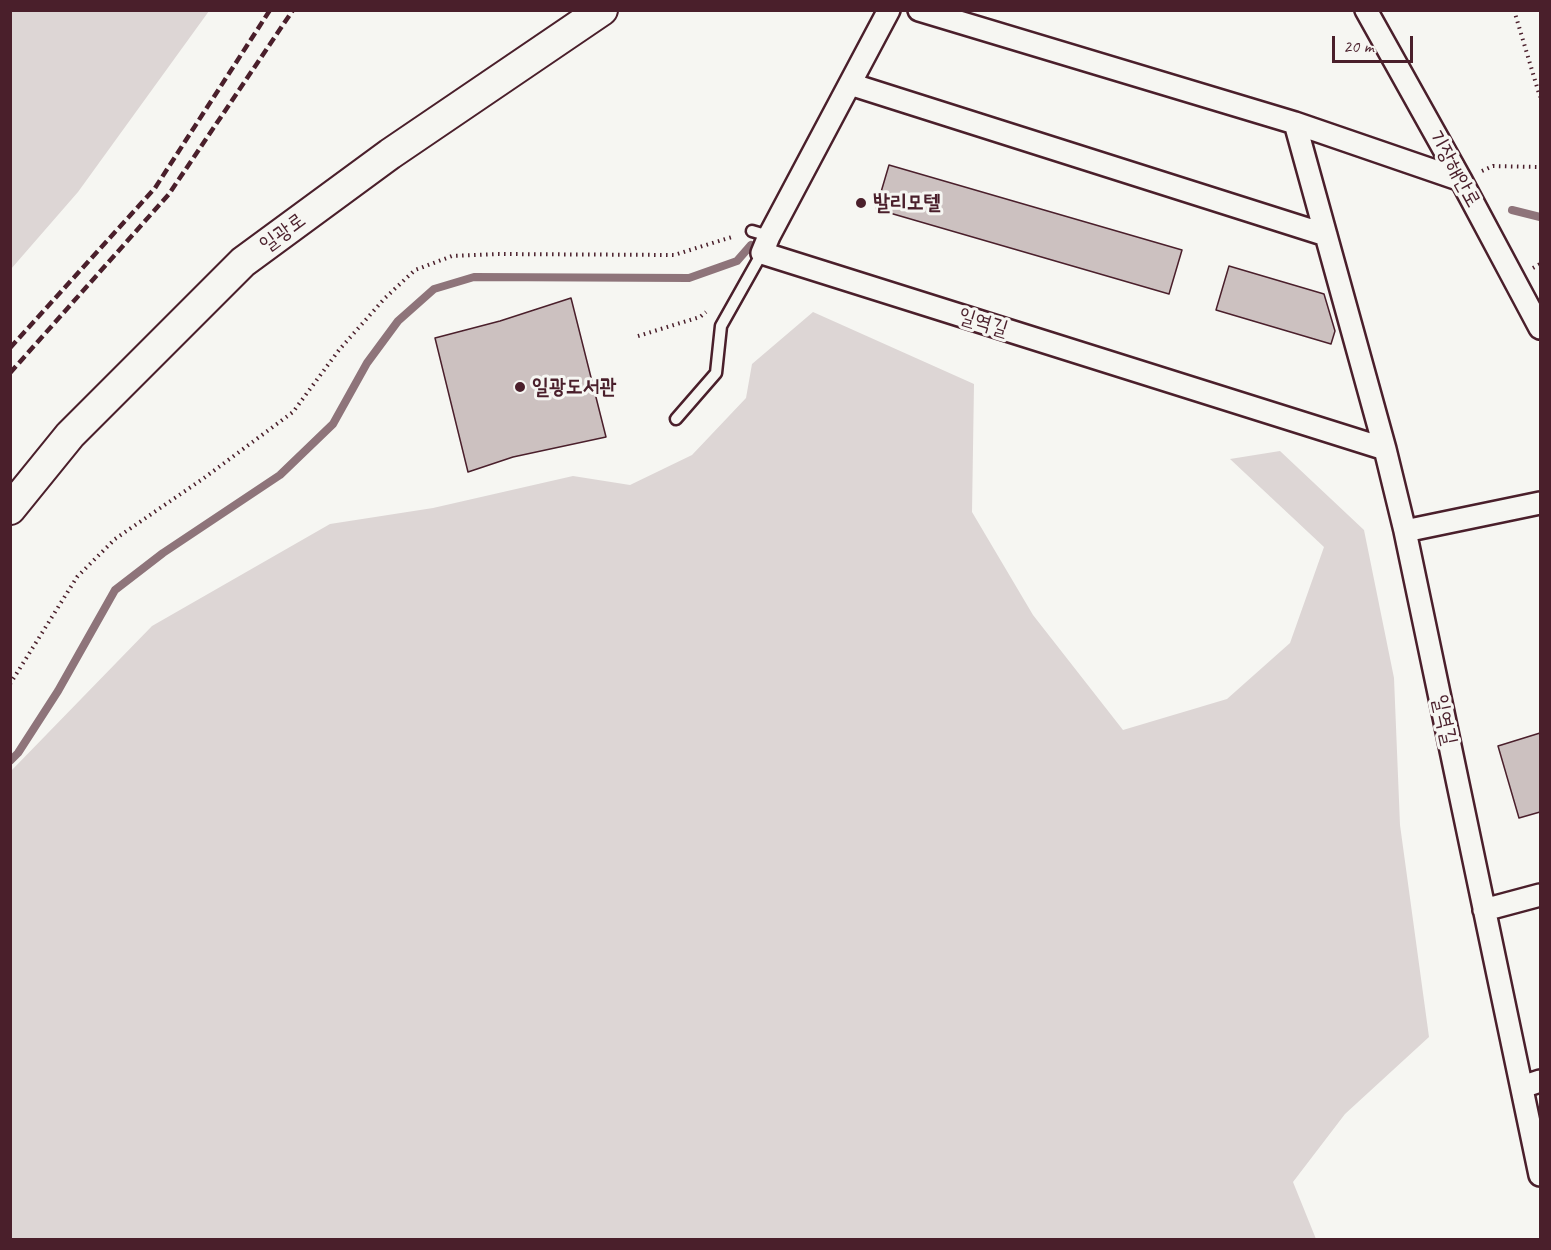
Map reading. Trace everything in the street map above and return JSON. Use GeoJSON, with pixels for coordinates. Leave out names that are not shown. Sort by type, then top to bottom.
{"type":"FeatureCollection","features":[{"type":"Feature","properties":{"kind":"main road","name":"일광로"},"geometry":{"type":"LineString","coordinates":[[10,509],[70,435],[243,262],[390,154],[602,10]]}},
{"type":"Feature","properties":{"kind":"street"},"geometry":{"type":"LineString","coordinates":[[761,240],[850,84],[889,10]]}},
{"type":"Feature","properties":{"kind":"street"},"geometry":{"type":"LineString","coordinates":[[919,10],[1295,123],[1461,180]]}},
{"type":"Feature","properties":{"kind":"street","name":"기장해안로"},"geometry":{"type":"LineString","coordinates":[[1366,10],[1540,328]]}},
{"type":"Feature","properties":{"kind":"street"},"geometry":{"type":"LineString","coordinates":[[850,84],[1326,235]]}},
{"type":"Feature","properties":{"kind":"street","name":"일역길"},"geometry":{"type":"LineString","coordinates":[[1295,123],[1385,449],[1405,531],[1484,910],[1531,1084],[1540,1175]]}},
{"type":"Feature","properties":{"kind":"street","name":"일역길"},"geometry":{"type":"LineString","coordinates":[[761,240],[1385,449]]}},
{"type":"Feature","properties":{"kind":"street"},"geometry":{"type":"LineString","coordinates":[[1405,531],[1532,505]]}},
{"type":"Feature","properties":{"kind":"street"},"geometry":{"type":"LineString","coordinates":[[1484,910],[1540,895]]}},
{"type":"Feature","properties":{"kind":"lane"},"geometry":{"type":"LineString","coordinates":[[676,419],[716,373],[721,326],[761,240]]}},
{"type":"Feature","properties":{"kind":"path"},"geometry":{"type":"LineString","coordinates":[[1514,10],[1540,97]]}},
{"type":"Feature","properties":{"kind":"path"},"geometry":{"type":"LineString","coordinates":[[1493,166],[1540,167]]}},
{"type":"Feature","properties":{"kind":"path"},"geometry":{"type":"LineString","coordinates":[[10,684],[77,577],[115,539],[293,412],[339,350],[385,298],[415,270],[452,256],[675,255],[761,240]]}},
{"type":"Feature","properties":{"kind":"path"},"geometry":{"type":"LineString","coordinates":[[638,336],[700,317],[709,310]]}},
{"type":"Feature","properties":{"kind":"shaded area"},"geometry":{"type":"Polygon","coordinates":[[[11,10],[209,11],[78,192],[11,269],[11,10]]]}},
{"type":"Feature","properties":{"kind":"shaded area"},"geometry":{"type":"Polygon","coordinates":[[[813,312],[974,384],[972,512],[1033,615],[1123,730],[1227,699],[1290,643],[1324,547],[1230,459],[1280,451],[1364,530],[1394,678],[1400,825],[1429,1037],[1345,1114],[1293,1182],[1316,1239],[11,1239],[11,771],[152,626],[330,524],[433,508],[573,476],[630,485],[692,455],[746,398],[752,364],[813,312]]]}},
{"type":"Feature","properties":{"kind":"building"},"geometry":{"type":"Polygon","coordinates":[[[889,165],[1182,250],[1169,294],[876,209],[889,165]]]}},
{"type":"Feature","properties":{"kind":"building"},"geometry":{"type":"Polygon","coordinates":[[[1229,266],[1324,294],[1335,331],[1331,344],[1216,310],[1229,266]]]}},
{"type":"Feature","properties":{"kind":"building","name":"일광도서관"},"geometry":{"type":"Polygon","coordinates":[[[571,298],[606,437],[513,457],[468,472],[435,338],[500,321],[571,298]]]}},
{"type":"Feature","properties":{"kind":"building"},"geometry":{"type":"Polygon","coordinates":[[[1540,733],[1540,812],[1519,818],[1498,746],[1540,733]]]}},
{"type":"Feature","properties":{"kind":"waterway"},"geometry":{"type":"LineString","coordinates":[[1512,210],[1540,217]]}},
{"type":"Feature","properties":{"kind":"waterway"},"geometry":{"type":"LineString","coordinates":[[10,761],[18,753],[58,691],[115,590],[163,553],[280,475],[333,424],[367,363],[398,321],[434,289],[474,277],[689,278],[737,261],[751,245]]}},
{"type":"Feature","properties":{"kind":"railway"},"geometry":{"type":"LineString","coordinates":[[10,348],[155,188],[270,10]]}},
{"type":"Feature","properties":{"kind":"railway"},"geometry":{"type":"LineString","coordinates":[[10,373],[169,194],[293,10]]}},
{"type":"Feature","properties":{"kind":"place","name":"발리모텔"},"geometry":{"type":"Point","coordinates":[861,203]}},
{"type":"Feature","properties":{"kind":"place","name":"일광도서관"},"geometry":{"type":"Point","coordinates":[520,387]}}]}
